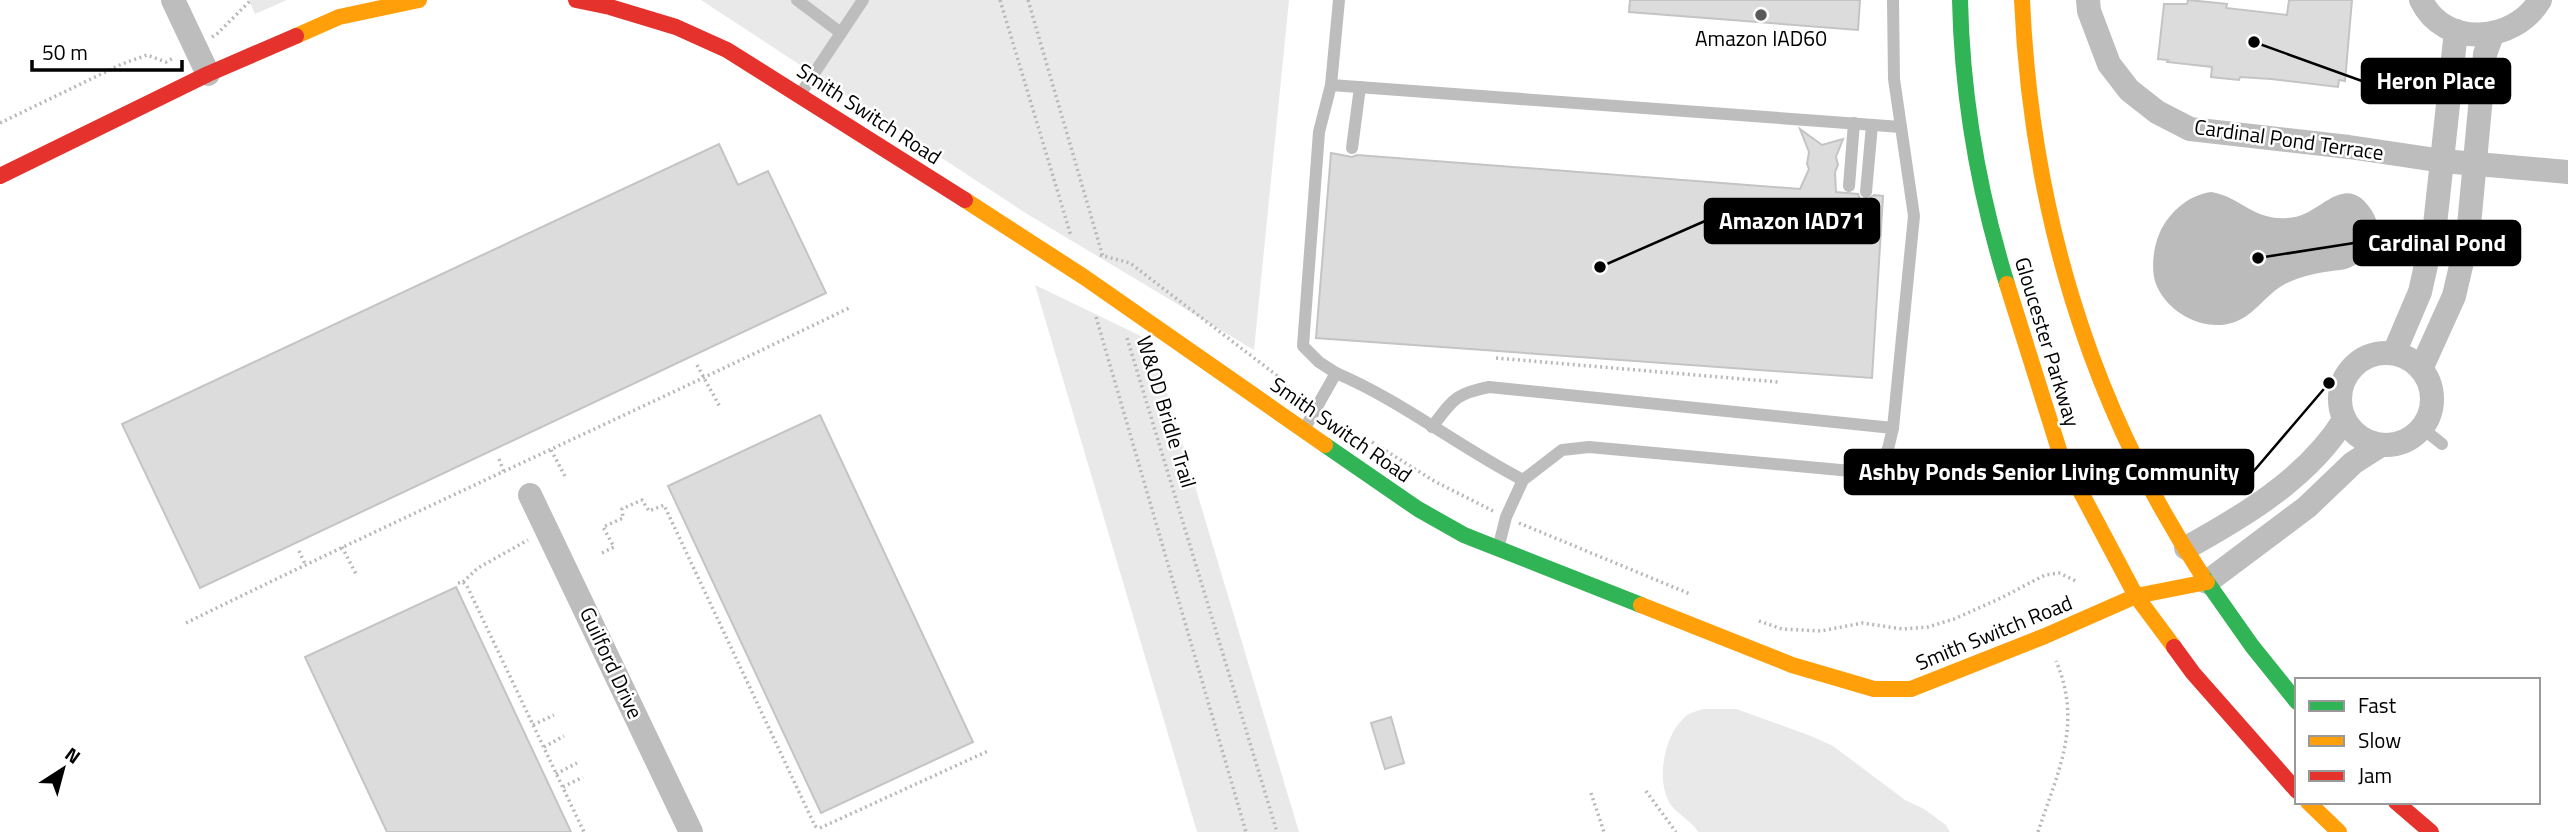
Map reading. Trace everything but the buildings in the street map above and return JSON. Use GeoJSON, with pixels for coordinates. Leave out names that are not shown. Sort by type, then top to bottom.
{"type":"FeatureCollection","features":[{"type":"Feature","properties":{"kind":"street"},"geometry":{"type":"LineString","coordinates":[[173,0],[208,74]]}},
{"type":"Feature","properties":{"kind":"street"},"geometry":{"type":"LineString","coordinates":[[0,176],[208,74],[339,17],[419,0]]}},
{"type":"Feature","properties":{"kind":"street","name":"Smith Switch Road"},"geometry":{"type":"LineString","coordinates":[[576,0],[610,7],[676,27],[727,50],[800,93],[1084,277],[1418,509],[1464,535],[1792,665],[1874,690],[1911,689],[2137,596],[2207,582]]}},
{"type":"Feature","properties":{"kind":"street","name":"Gloucester Parkway"},"geometry":{"type":"LineString","coordinates":[[1960,0],[1972,133],[1995,244],[2060,453],[2137,596],[2193,673],[2295,789]]}},
{"type":"Feature","properties":{"kind":"street","name":"Gloucester Parkway"},"geometry":{"type":"LineString","coordinates":[[2022,0],[2031,129],[2049,216],[2098,373],[2138,465],[2181,553],[2207,582],[2261,660],[2295,700]]}},
{"type":"Feature","properties":{"kind":"street","name":"Cardinal Pond Terrace"},"geometry":{"type":"LineString","coordinates":[[2088,0],[2088,11],[2109,64],[2129,90],[2157,112],[2190,129],[2476,165],[2568,173]]}},
{"type":"Feature","properties":{"kind":"street"},"geometry":{"type":"LineString","coordinates":[[2421,0],[2438,21],[2456,31],[2474,35],[2492,35],[2510,29],[2527,18],[2540,0]]}},
{"type":"Feature","properties":{"kind":"street"},"geometry":{"type":"LineString","coordinates":[[2394,353],[2420,292],[2435,225],[2456,31]]}},
{"type":"Feature","properties":{"kind":"street"},"geometry":{"type":"LineString","coordinates":[[2421,369],[2454,296],[2468,236],[2485,54],[2492,35]]}},
{"type":"Feature","properties":{"kind":"street"},"geometry":{"type":"LineString","coordinates":[[2207,582],[2307,507],[2353,463],[2381,445],[2404,442],[2422,428],[2431,407],[2432,396],[2427,377],[2409,359],[2394,353],[2374,354],[2355,363],[2348,371],[2340,390],[2339,400],[2344,420],[2360,437],[2381,445]]}},
{"type":"Feature","properties":{"kind":"street"},"geometry":{"type":"LineString","coordinates":[[2181,553],[2260,503],[2296,475],[2325,449],[2344,420]]}},
{"type":"Feature","properties":{"kind":"street","name":"Guilford Drive"},"geometry":{"type":"LineString","coordinates":[[530,495],[691,832]]}},
{"type":"Feature","properties":{"kind":"street","name":"Smith Switch Road"},"geometry":{"type":"LineString","coordinates":[[2137,596],[2156,577]]}},
{"type":"Feature","properties":{"kind":"street"},"geometry":{"type":"LineString","coordinates":[[2310,804],[2339,832]]}},
{"type":"Feature","properties":{"kind":"street"},"geometry":{"type":"LineString","coordinates":[[2398,804],[2431,832]]}},
{"type":"Feature","properties":{"kind":"lane"},"geometry":{"type":"LineString","coordinates":[[797,0],[841,33]]}},
{"type":"Feature","properties":{"kind":"lane"},"geometry":{"type":"LineString","coordinates":[[800,93],[863,0]]}},
{"type":"Feature","properties":{"kind":"lane"},"geometry":{"type":"LineString","coordinates":[[1339,0],[1331,85],[1319,132],[1303,346],[1319,362],[1336,373],[1370,387],[1483,460],[1523,480]]}},
{"type":"Feature","properties":{"kind":"lane"},"geometry":{"type":"LineString","coordinates":[[1498,549],[1506,517],[1523,480],[1562,450],[1589,447],[1851,471],[1877,468],[1888,449],[1893,428],[1914,216],[1894,79],[1892,0]]}},
{"type":"Feature","properties":{"kind":"lane"},"geometry":{"type":"LineString","coordinates":[[1331,85],[1901,127]]}},
{"type":"Feature","properties":{"kind":"lane"},"geometry":{"type":"LineString","coordinates":[[1352,148],[1360,87]]}},
{"type":"Feature","properties":{"kind":"lane"},"geometry":{"type":"LineString","coordinates":[[1849,186],[1854,123]]}},
{"type":"Feature","properties":{"kind":"lane"},"geometry":{"type":"LineString","coordinates":[[1866,192],[1872,125]]}},
{"type":"Feature","properties":{"kind":"lane"},"geometry":{"type":"LineString","coordinates":[[1304,430],[1336,373]]}},
{"type":"Feature","properties":{"kind":"lane"},"geometry":{"type":"LineString","coordinates":[[1432,427],[1453,400],[1465,392],[1489,387],[1893,428]]}},
{"type":"Feature","properties":{"kind":"lane"},"geometry":{"type":"LineString","coordinates":[[2422,428],[2441,444]]}},
{"type":"Feature","properties":{"kind":"path"},"geometry":{"type":"LineString","coordinates":[[0,123],[122,64],[147,55],[166,62],[218,33],[251,0]]}},
{"type":"Feature","properties":{"kind":"path"},"geometry":{"type":"LineString","coordinates":[[1000,0],[1072,241]]}},
{"type":"Feature","properties":{"kind":"path"},"geometry":{"type":"LineString","coordinates":[[1028,0],[1105,267]]}},
{"type":"Feature","properties":{"kind":"path"},"geometry":{"type":"LineString","coordinates":[[1093,253],[1130,263],[1264,364],[1317,408]]}},
{"type":"Feature","properties":{"kind":"path"},"geometry":{"type":"LineString","coordinates":[[186,623],[305,564],[849,308]]}},
{"type":"Feature","properties":{"kind":"path"},"geometry":{"type":"LineString","coordinates":[[1096,315],[1246,832]]}},
{"type":"Feature","properties":{"kind":"path","name":"W&OD Bridle Trail"},"geometry":{"type":"LineString","coordinates":[[1127,338],[1277,832]]}},
{"type":"Feature","properties":{"kind":"path"},"geometry":{"type":"LineString","coordinates":[[1496,358],[1778,382]]}},
{"type":"Feature","properties":{"kind":"path"},"geometry":{"type":"LineString","coordinates":[[697,365],[720,407]]}},
{"type":"Feature","properties":{"kind":"path"},"geometry":{"type":"LineString","coordinates":[[1367,439],[1434,481],[1506,517],[1696,596]]}},
{"type":"Feature","properties":{"kind":"path"},"geometry":{"type":"LineString","coordinates":[[551,450],[566,478]]}},
{"type":"Feature","properties":{"kind":"path"},"geometry":{"type":"LineString","coordinates":[[499,459],[504,472]]}},
{"type":"Feature","properties":{"kind":"path"},"geometry":{"type":"LineString","coordinates":[[602,553],[614,547],[603,527],[623,518],[622,509],[642,500],[649,511],[664,505],[815,826],[820,828],[988,751]]}},
{"type":"Feature","properties":{"kind":"path"},"geometry":{"type":"LineString","coordinates":[[533,531],[521,546],[478,568],[461,583],[533,724],[584,832]]}},
{"type":"Feature","properties":{"kind":"path"},"geometry":{"type":"LineString","coordinates":[[342,547],[356,574]]}},
{"type":"Feature","properties":{"kind":"path"},"geometry":{"type":"LineString","coordinates":[[299,551],[305,564]]}},
{"type":"Feature","properties":{"kind":"path"},"geometry":{"type":"LineString","coordinates":[[1756,620],[1782,629],[1821,631],[1862,623],[1903,629],[1928,626],[2001,598],[2045,575],[2059,573],[2076,581]]}},
{"type":"Feature","properties":{"kind":"path"},"geometry":{"type":"LineString","coordinates":[[2038,832],[2062,759],[2069,720],[2065,682],[2045,636]]}},
{"type":"Feature","properties":{"kind":"path"},"geometry":{"type":"LineString","coordinates":[[533,724],[554,715]]}},
{"type":"Feature","properties":{"kind":"path"},"geometry":{"type":"LineString","coordinates":[[544,747],[564,736]]}},
{"type":"Feature","properties":{"kind":"path"},"geometry":{"type":"LineString","coordinates":[[556,774],[577,763]]}},
{"type":"Feature","properties":{"kind":"path"},"geometry":{"type":"LineString","coordinates":[[563,787],[583,777]]}},
{"type":"Feature","properties":{"kind":"path"},"geometry":{"type":"LineString","coordinates":[[1646,792],[1676,832]]}},
{"type":"Feature","properties":{"kind":"path"},"geometry":{"type":"LineString","coordinates":[[1591,793],[1604,832]]}},
{"type":"Feature","properties":{"kind":"shaded area"},"geometry":{"type":"Polygon","coordinates":[[[249,0],[287,0],[255,14],[249,0]]]}},
{"type":"Feature","properties":{"kind":"shaded area"},"geometry":{"type":"Polygon","coordinates":[[[701,0],[1289,0],[1254,350],[1027,214],[701,0]]]}},
{"type":"Feature","properties":{"kind":"shaded area"},"geometry":{"type":"Polygon","coordinates":[[[2211,192],[2269,217],[2281,218],[2305,214],[2334,197],[2353,194],[2362,199],[2372,211],[2378,236],[2366,257],[2351,267],[2310,275],[2285,284],[2249,314],[2235,322],[2212,325],[2200,322],[2178,312],[2161,294],[2154,279],[2153,260],[2158,237],[2166,221],[2178,207],[2194,197],[2211,192]]]}},
{"type":"Feature","properties":{"kind":"shaded area"},"geometry":{"type":"Polygon","coordinates":[[[1035,285],[1143,337],[1162,376],[1299,832],[1197,832],[1035,285]]]}},
{"type":"Feature","properties":{"kind":"shaded area"},"geometry":{"type":"Polygon","coordinates":[[[1703,709],[1736,709],[1833,746],[1905,800],[1924,809],[1946,825],[1950,832],[1698,832],[1671,805],[1663,784],[1663,772],[1667,747],[1677,726],[1688,715],[1703,709]]]}},
{"type":"Feature","properties":{"kind":"traffic: fast"},"geometry":{"type":"LineString","coordinates":[[1960,0],[1968,108],[1980,179],[2007,284]]}},
{"type":"Feature","properties":{"kind":"traffic: fast"},"geometry":{"type":"LineString","coordinates":[[1325,445],[1418,509],[1464,535],[1641,605]]}},
{"type":"Feature","properties":{"kind":"traffic: fast"},"geometry":{"type":"LineString","coordinates":[[2202,575],[2252,646],[2295,700]]}},
{"type":"Feature","properties":{"kind":"traffic: slow"},"geometry":{"type":"LineString","coordinates":[[296,36],[339,17],[419,0]]}},
{"type":"Feature","properties":{"kind":"traffic: slow"},"geometry":{"type":"LineString","coordinates":[[2022,0],[2038,152],[2053,227],[2073,300],[2097,371],[2127,441],[2162,509],[2202,575]]}},
{"type":"Feature","properties":{"kind":"traffic: slow"},"geometry":{"type":"LineString","coordinates":[[965,200],[1084,277],[1325,445]]}},
{"type":"Feature","properties":{"kind":"traffic: slow"},"geometry":{"type":"LineString","coordinates":[[2007,284],[2060,453],[2136,596],[2174,647]]}},
{"type":"Feature","properties":{"kind":"traffic: slow"},"geometry":{"type":"LineString","coordinates":[[1641,605],[1792,665],[1874,689],[1911,689],[2045,636],[2136,596],[2207,582]]}},
{"type":"Feature","properties":{"kind":"traffic: slow"},"geometry":{"type":"LineString","coordinates":[[2310,804],[2339,832]]}},
{"type":"Feature","properties":{"kind":"traffic: jam"},"geometry":{"type":"LineString","coordinates":[[576,0],[610,7],[676,27],[727,50],[965,200]]}},
{"type":"Feature","properties":{"kind":"traffic: jam"},"geometry":{"type":"LineString","coordinates":[[0,176],[208,74],[296,36]]}},
{"type":"Feature","properties":{"kind":"traffic: jam"},"geometry":{"type":"LineString","coordinates":[[2174,647],[2193,673],[2295,789]]}},
{"type":"Feature","properties":{"kind":"traffic: jam"},"geometry":{"type":"LineString","coordinates":[[2398,804],[2431,832]]}},
{"type":"Feature","properties":{"kind":"place","name":"Amazon IAD60"},"geometry":{"type":"Point","coordinates":[1761,15]}},
{"type":"Feature","properties":{"kind":"place","name":"Heron Place"},"geometry":{"type":"Point","coordinates":[2254,42]}},
{"type":"Feature","properties":{"kind":"place","name":"Cardinal Pond"},"geometry":{"type":"Point","coordinates":[2258,258]}},
{"type":"Feature","properties":{"kind":"place","name":"Amazon IAD71"},"geometry":{"type":"Point","coordinates":[1600,267]}},
{"type":"Feature","properties":{"kind":"place","name":"Ashby Ponds Senior Living Community"},"geometry":{"type":"Point","coordinates":[2329,383]}}]}
